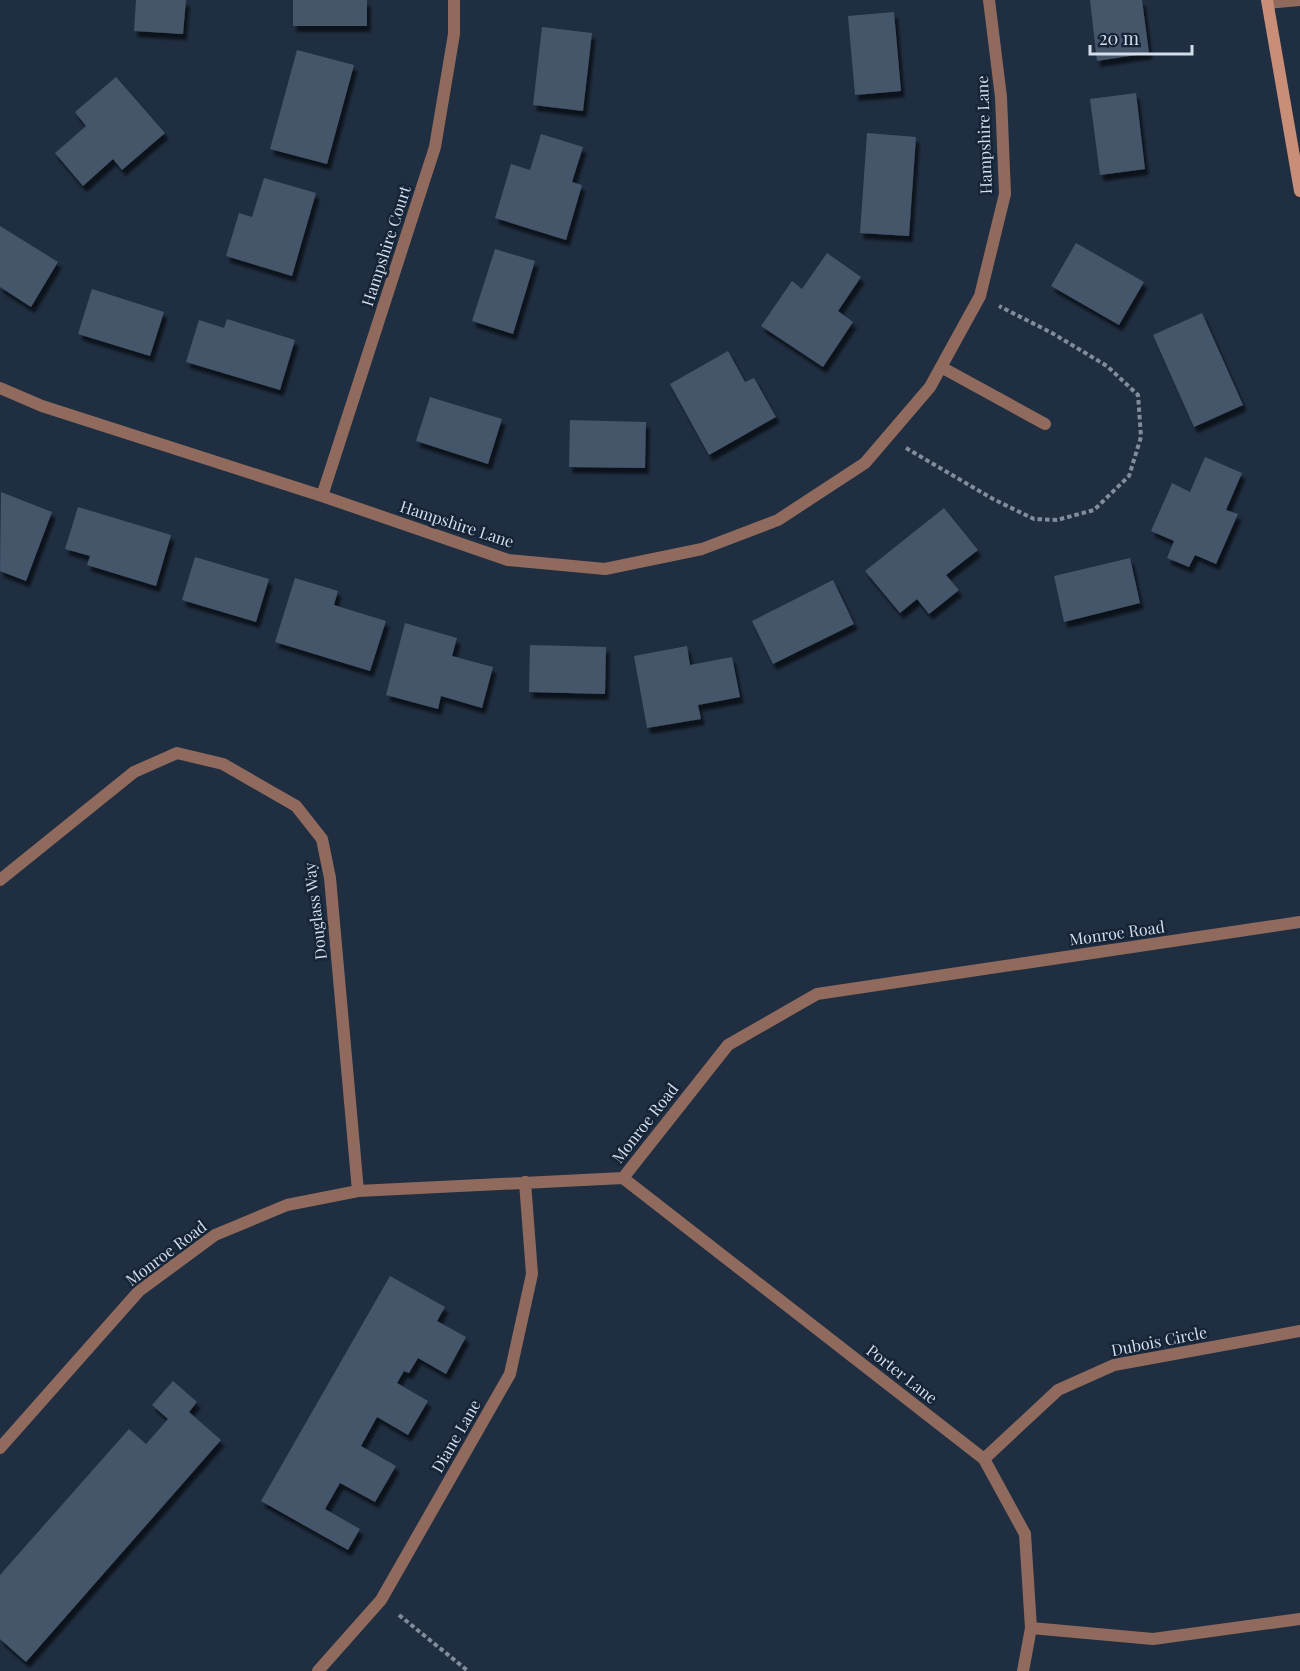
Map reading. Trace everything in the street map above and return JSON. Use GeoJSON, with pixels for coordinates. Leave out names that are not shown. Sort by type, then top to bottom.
{"type":"FeatureCollection","features":[{"type":"Feature","properties":{"kind":"main road"},"geometry":{"type":"LineString","coordinates":[[1268,2],[1300,192]]}},
{"type":"Feature","properties":{"kind":"street","name":"Hampshire Court"},"geometry":{"type":"LineString","coordinates":[[322,496],[435,147],[454,34],[454,0]]}},
{"type":"Feature","properties":{"kind":"street","name":"Hampshire Lane"},"geometry":{"type":"LineString","coordinates":[[0,388],[42,406],[322,496],[508,560],[605,569],[702,549],[778,520],[865,463],[930,387],[980,296],[1005,194],[1001,97],[988,0]]}},
{"type":"Feature","properties":{"kind":"street"},"geometry":{"type":"LineString","coordinates":[[1268,2],[1300,0]]}},
{"type":"Feature","properties":{"kind":"street"},"geometry":{"type":"LineString","coordinates":[[941,368],[1045,424]]}},
{"type":"Feature","properties":{"kind":"street","name":"Douglass Way"},"geometry":{"type":"LineString","coordinates":[[0,880],[134,772],[177,753],[223,764],[296,806],[322,839],[330,878],[358,1191]]}},
{"type":"Feature","properties":{"kind":"street","name":"Monroe Road"},"geometry":{"type":"LineString","coordinates":[[0,1448],[139,1291],[215,1235],[287,1205],[358,1191],[623,1178],[728,1045],[817,994],[1300,922]]}},
{"type":"Feature","properties":{"kind":"street","name":"Porter Lane"},"geometry":{"type":"LineString","coordinates":[[623,1178],[984,1459],[1025,1534],[1031,1628],[1023,1671]]}},
{"type":"Feature","properties":{"kind":"street","name":"Diane Lane"},"geometry":{"type":"LineString","coordinates":[[318,1671],[381,1600],[510,1374],[532,1274],[525,1182]]}},
{"type":"Feature","properties":{"kind":"street","name":"Dubois Circle"},"geometry":{"type":"LineString","coordinates":[[984,1459],[1058,1390],[1114,1365],[1300,1332]]}},
{"type":"Feature","properties":{"kind":"street"},"geometry":{"type":"LineString","coordinates":[[1031,1628],[1153,1639],[1300,1620]]}},
{"type":"Feature","properties":{"kind":"path"},"geometry":{"type":"LineString","coordinates":[[381,1600],[468,1671]]}},
{"type":"Feature","properties":{"kind":"building"},"geometry":{"type":"Polygon","coordinates":[[[136,0],[186,0],[183,34],[134,31],[136,0]]]}},
{"type":"Feature","properties":{"kind":"building"},"geometry":{"type":"Polygon","coordinates":[[[293,0],[367,0],[367,26],[293,26],[293,0]]]}},
{"type":"Feature","properties":{"kind":"building"},"geometry":{"type":"Polygon","coordinates":[[[1090,0],[1142,0],[1149,53],[1097,61],[1090,0]]]}},
{"type":"Feature","properties":{"kind":"building"},"geometry":{"type":"Polygon","coordinates":[[[894,12],[901,91],[855,95],[848,16],[894,12]]]}},
{"type":"Feature","properties":{"kind":"building"},"geometry":{"type":"Polygon","coordinates":[[[542,27],[592,33],[583,111],[533,105],[542,27]]]}},
{"type":"Feature","properties":{"kind":"building"},"geometry":{"type":"Polygon","coordinates":[[[297,50],[354,65],[327,164],[270,149],[297,50]]]}},
{"type":"Feature","properties":{"kind":"building"},"geometry":{"type":"Polygon","coordinates":[[[116,77],[165,133],[122,170],[113,159],[83,186],[55,153],[86,126],[75,112],[116,77]]]}},
{"type":"Feature","properties":{"kind":"building"},"geometry":{"type":"Polygon","coordinates":[[[1136,93],[1145,169],[1100,175],[1090,99],[1136,93]]]}},
{"type":"Feature","properties":{"kind":"building"},"geometry":{"type":"Polygon","coordinates":[[[867,133],[916,137],[909,236],[860,233],[867,133]]]}},
{"type":"Feature","properties":{"kind":"building"},"geometry":{"type":"Polygon","coordinates":[[[541,134],[583,147],[572,182],[582,185],[566,240],[495,218],[511,164],[530,170],[541,134]]]}},
{"type":"Feature","properties":{"kind":"building"},"geometry":{"type":"Polygon","coordinates":[[[264,178],[316,193],[292,276],[226,256],[239,213],[252,217],[264,178]]]}},
{"type":"Feature","properties":{"kind":"building"},"geometry":{"type":"Polygon","coordinates":[[[0,226],[58,262],[31,307],[0,287],[0,226]]]}},
{"type":"Feature","properties":{"kind":"building"},"geometry":{"type":"Polygon","coordinates":[[[1076,243],[1144,282],[1119,325],[1051,286],[1076,243]]]}},
{"type":"Feature","properties":{"kind":"building"},"geometry":{"type":"Polygon","coordinates":[[[495,249],[535,261],[513,334],[472,321],[495,249]]]}},
{"type":"Feature","properties":{"kind":"building"},"geometry":{"type":"Polygon","coordinates":[[[827,253],[861,277],[838,311],[853,322],[823,367],[761,326],[792,281],[802,289],[827,253]]]}},
{"type":"Feature","properties":{"kind":"building"},"geometry":{"type":"Polygon","coordinates":[[[92,289],[164,312],[150,356],[78,334],[92,289]]]}},
{"type":"Feature","properties":{"kind":"building"},"geometry":{"type":"Polygon","coordinates":[[[1202,313],[1243,405],[1194,427],[1153,335],[1202,313]]]}},
{"type":"Feature","properties":{"kind":"building"},"geometry":{"type":"Polygon","coordinates":[[[227,319],[295,340],[280,390],[186,362],[199,320],[224,328],[227,319]]]}},
{"type":"Feature","properties":{"kind":"building"},"geometry":{"type":"Polygon","coordinates":[[[728,351],[745,382],[754,378],[776,417],[709,455],[670,384],[728,351]]]}},
{"type":"Feature","properties":{"kind":"building"},"geometry":{"type":"Polygon","coordinates":[[[430,397],[502,419],[488,464],[416,441],[430,397]]]}},
{"type":"Feature","properties":{"kind":"building"},"geometry":{"type":"Polygon","coordinates":[[[570,420],[646,422],[645,468],[569,467],[570,420]]]}},
{"type":"Feature","properties":{"kind":"building"},"geometry":{"type":"Polygon","coordinates":[[[1205,457],[1242,473],[1226,510],[1238,514],[1216,564],[1195,555],[1189,567],[1167,558],[1174,541],[1151,531],[1172,483],[1190,492],[1205,457]]]}},
{"type":"Feature","properties":{"kind":"building"},"geometry":{"type":"Polygon","coordinates":[[[1,492],[52,512],[26,581],[0,571],[1,492]]]}},
{"type":"Feature","properties":{"kind":"building"},"geometry":{"type":"Polygon","coordinates":[[[78,507],[171,535],[156,586],[87,565],[90,556],[65,549],[78,507]]]}},
{"type":"Feature","properties":{"kind":"building"},"geometry":{"type":"Polygon","coordinates":[[[944,508],[978,550],[946,575],[959,590],[929,614],[917,599],[900,613],[865,571],[944,508]]]}},
{"type":"Feature","properties":{"kind":"building"},"geometry":{"type":"Polygon","coordinates":[[[195,557],[269,579],[256,622],[182,600],[195,557]]]}},
{"type":"Feature","properties":{"kind":"building"},"geometry":{"type":"Polygon","coordinates":[[[1130,558],[1140,603],[1064,622],[1054,576],[1130,558]]]}},
{"type":"Feature","properties":{"kind":"building"},"geometry":{"type":"Polygon","coordinates":[[[295,578],[338,591],[334,605],[386,621],[370,671],[275,642],[295,578]]]}},
{"type":"Feature","properties":{"kind":"building"},"geometry":{"type":"Polygon","coordinates":[[[833,580],[854,624],[773,664],[752,621],[833,580]]]}},
{"type":"Feature","properties":{"kind":"building"},"geometry":{"type":"Polygon","coordinates":[[[405,623],[457,638],[452,656],[493,667],[482,708],[441,696],[438,709],[386,695],[405,623]]]}},
{"type":"Feature","properties":{"kind":"building"},"geometry":{"type":"Polygon","coordinates":[[[530,645],[606,647],[605,694],[529,692],[530,645]]]}},
{"type":"Feature","properties":{"kind":"building"},"geometry":{"type":"Polygon","coordinates":[[[687,646],[690,665],[732,657],[740,697],[698,705],[701,719],[647,728],[634,656],[687,646]]]}},
{"type":"Feature","properties":{"kind":"building"},"geometry":{"type":"Polygon","coordinates":[[[390,1276],[445,1307],[437,1321],[466,1337],[446,1374],[418,1358],[409,1373],[404,1371],[397,1383],[428,1401],[408,1435],[377,1417],[361,1446],[396,1466],[375,1502],[340,1483],[325,1509],[360,1529],[348,1550],[261,1501],[390,1276]]]}},
{"type":"Feature","properties":{"kind":"building"},"geometry":{"type":"Polygon","coordinates":[[[173,1381],[197,1402],[189,1412],[221,1440],[26,1662],[0,1639],[0,1575],[129,1429],[146,1444],[168,1419],[152,1405],[173,1381]]]}}]}
